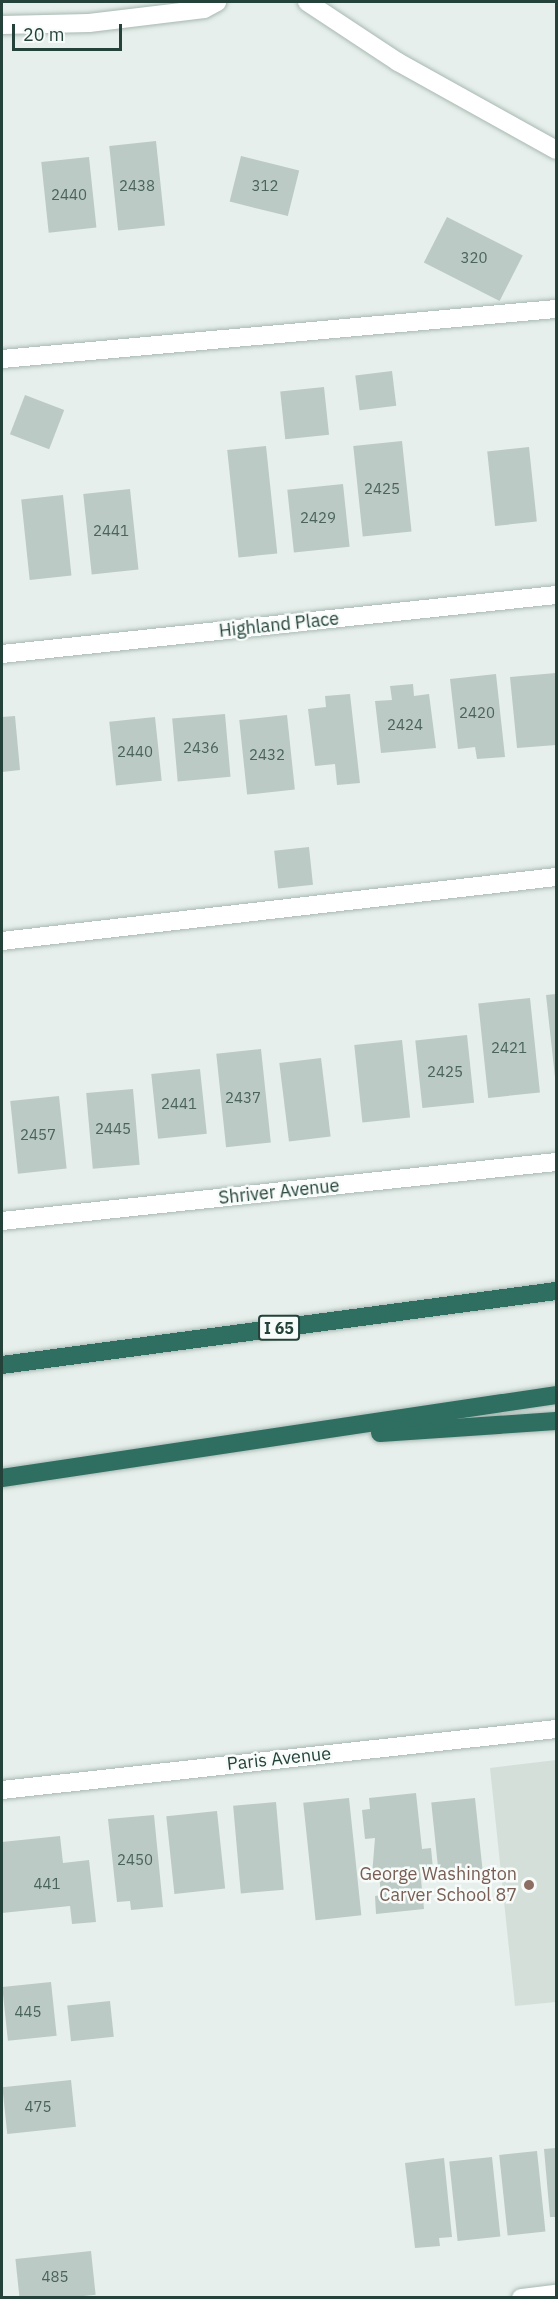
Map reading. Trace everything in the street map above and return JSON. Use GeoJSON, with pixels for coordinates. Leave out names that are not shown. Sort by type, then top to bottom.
{"type":"FeatureCollection","features":[{"type":"Feature","properties":{"kind":"highway","name":"I 65"},"geometry":{"type":"LineString","coordinates":[[2,1365],[556,1291]]}},
{"type":"Feature","properties":{"kind":"highway"},"geometry":{"type":"LineString","coordinates":[[2,1478],[556,1395]]}},
{"type":"Feature","properties":{"kind":"highway"},"geometry":{"type":"LineString","coordinates":[[262,1440],[556,1421]]}},
{"type":"Feature","properties":{"kind":"street"},"geometry":{"type":"LineString","coordinates":[[2,25],[89,22],[204,9],[218,2]]}},
{"type":"Feature","properties":{"kind":"street"},"geometry":{"type":"LineString","coordinates":[[307,2],[398,62],[556,150]]}},
{"type":"Feature","properties":{"kind":"street"},"geometry":{"type":"LineString","coordinates":[[2,359],[556,309]]}},
{"type":"Feature","properties":{"kind":"street","name":"Highland Place"},"geometry":{"type":"LineString","coordinates":[[2,654],[556,595]]}},
{"type":"Feature","properties":{"kind":"street"},"geometry":{"type":"LineString","coordinates":[[2,941],[556,877]]}},
{"type":"Feature","properties":{"kind":"street","name":"Shriver Avenue"},"geometry":{"type":"LineString","coordinates":[[2,1221],[556,1162]]}},
{"type":"Feature","properties":{"kind":"street","name":"Paris Avenue"},"geometry":{"type":"LineString","coordinates":[[2,1790],[556,1729]]}},
{"type":"Feature","properties":{"kind":"street"},"geometry":{"type":"LineString","coordinates":[[520,2298],[556,2294]]}},
{"type":"Feature","properties":{"kind":"shaded area","name":"George Washington Carver School 87"},"geometry":{"type":"Polygon","coordinates":[[[556,1760],[556,2002],[515,2006],[490,1768],[556,1760]]]}},
{"type":"Feature","properties":{"kind":"building"},"geometry":{"type":"Polygon","coordinates":[[[156,141],[165,226],[118,230],[109,146],[156,141]]]}},
{"type":"Feature","properties":{"kind":"building"},"geometry":{"type":"Polygon","coordinates":[[[241,156],[299,171],[288,216],[230,202],[241,156]]]}},
{"type":"Feature","properties":{"kind":"building"},"geometry":{"type":"Polygon","coordinates":[[[89,157],[96,228],[49,233],[41,162],[89,157]]]}},
{"type":"Feature","properties":{"kind":"building"},"geometry":{"type":"Polygon","coordinates":[[[447,217],[523,256],[500,301],[424,262],[447,217]]]}},
{"type":"Feature","properties":{"kind":"building"},"geometry":{"type":"Polygon","coordinates":[[[392,371],[396,406],[360,410],[355,376],[392,371]]]}},
{"type":"Feature","properties":{"kind":"building"},"geometry":{"type":"Polygon","coordinates":[[[324,387],[329,435],[285,439],[280,392],[324,387]]]}},
{"type":"Feature","properties":{"kind":"building"},"geometry":{"type":"Polygon","coordinates":[[[25,395],[64,410],[49,449],[10,434],[25,395]]]}},
{"type":"Feature","properties":{"kind":"building"},"geometry":{"type":"Polygon","coordinates":[[[402,441],[412,532],[363,537],[353,446],[402,441]]]}},
{"type":"Feature","properties":{"kind":"building"},"geometry":{"type":"Polygon","coordinates":[[[266,446],[277,553],[239,557],[227,450],[266,446]]]}},
{"type":"Feature","properties":{"kind":"building"},"geometry":{"type":"Polygon","coordinates":[[[529,447],[537,522],[495,526],[487,451],[529,447]]]}},
{"type":"Feature","properties":{"kind":"building"},"geometry":{"type":"Polygon","coordinates":[[[343,484],[350,547],[294,553],[287,490],[343,484]]]}},
{"type":"Feature","properties":{"kind":"building"},"geometry":{"type":"Polygon","coordinates":[[[130,489],[138,570],[92,574],[83,494],[130,489]]]}},
{"type":"Feature","properties":{"kind":"building"},"geometry":{"type":"Polygon","coordinates":[[[63,495],[71,576],[30,580],[21,499],[63,495]]]}},
{"type":"Feature","properties":{"kind":"building"},"geometry":{"type":"Polygon","coordinates":[[[556,673],[556,745],[517,748],[510,677],[556,673]]]}},
{"type":"Feature","properties":{"kind":"building"},"geometry":{"type":"Polygon","coordinates":[[[496,674],[505,757],[477,759],[475,747],[458,749],[450,679],[496,674]]]}},
{"type":"Feature","properties":{"kind":"building"},"geometry":{"type":"Polygon","coordinates":[[[413,684],[414,696],[429,694],[436,748],[381,753],[375,701],[392,700],[390,686],[413,684]]]}},
{"type":"Feature","properties":{"kind":"building"},"geometry":{"type":"Polygon","coordinates":[[[350,694],[360,783],[337,785],[335,764],[315,766],[308,709],[326,707],[325,696],[350,694]]]}},
{"type":"Feature","properties":{"kind":"building"},"geometry":{"type":"Polygon","coordinates":[[[225,714],[230,777],[178,781],[172,719],[225,714]]]}},
{"type":"Feature","properties":{"kind":"building"},"geometry":{"type":"Polygon","coordinates":[[[287,715],[295,790],[247,795],[239,720],[287,715]]]}},
{"type":"Feature","properties":{"kind":"building"},"geometry":{"type":"Polygon","coordinates":[[[15,716],[20,770],[2,772],[2,717],[15,716]]]}},
{"type":"Feature","properties":{"kind":"building"},"geometry":{"type":"Polygon","coordinates":[[[155,717],[162,781],[116,785],[109,722],[155,717]]]}},
{"type":"Feature","properties":{"kind":"building"},"geometry":{"type":"Polygon","coordinates":[[[309,847],[313,885],[278,888],[274,851],[309,847]]]}},
{"type":"Feature","properties":{"kind":"building"},"geometry":{"type":"Polygon","coordinates":[[[556,994],[556,1077],[555,1077],[546,995],[556,994]]]}},
{"type":"Feature","properties":{"kind":"building"},"geometry":{"type":"Polygon","coordinates":[[[530,998],[540,1092],[488,1098],[478,1003],[530,998]]]}},
{"type":"Feature","properties":{"kind":"building"},"geometry":{"type":"Polygon","coordinates":[[[467,1035],[474,1103],[422,1108],[415,1040],[467,1035]]]}},
{"type":"Feature","properties":{"kind":"building"},"geometry":{"type":"Polygon","coordinates":[[[402,1040],[410,1118],[362,1123],[354,1045],[402,1040]]]}},
{"type":"Feature","properties":{"kind":"building"},"geometry":{"type":"Polygon","coordinates":[[[261,1049],[271,1142],[226,1147],[216,1054],[261,1049]]]}},
{"type":"Feature","properties":{"kind":"building"},"geometry":{"type":"Polygon","coordinates":[[[321,1058],[331,1136],[289,1142],[279,1063],[321,1058]]]}},
{"type":"Feature","properties":{"kind":"building"},"geometry":{"type":"Polygon","coordinates":[[[200,1069],[207,1134],[158,1139],[151,1074],[200,1069]]]}},
{"type":"Feature","properties":{"kind":"building"},"geometry":{"type":"Polygon","coordinates":[[[133,1089],[140,1165],[93,1169],[86,1093],[133,1089]]]}},
{"type":"Feature","properties":{"kind":"building"},"geometry":{"type":"Polygon","coordinates":[[[59,1096],[67,1169],[18,1174],[10,1101],[59,1096]]]}},
{"type":"Feature","properties":{"kind":"building"},"geometry":{"type":"Polygon","coordinates":[[[416,1793],[422,1849],[431,1848],[433,1869],[420,1870],[424,1909],[376,1914],[375,1896],[381,1895],[379,1874],[372,1875],[375,1838],[365,1839],[362,1810],[370,1809],[369,1798],[416,1793]]]}},
{"type":"Feature","properties":{"kind":"building"},"geometry":{"type":"Polygon","coordinates":[[[349,1798],[361,1915],[316,1920],[303,1803],[349,1798]]]}},
{"type":"Feature","properties":{"kind":"building"},"geometry":{"type":"Polygon","coordinates":[[[475,1798],[483,1870],[439,1874],[431,1803],[475,1798]]]}},
{"type":"Feature","properties":{"kind":"building"},"geometry":{"type":"Polygon","coordinates":[[[276,1802],[284,1890],[241,1893],[233,1806],[276,1802]]]}},
{"type":"Feature","properties":{"kind":"building"},"geometry":{"type":"Polygon","coordinates":[[[217,1811],[225,1889],[174,1894],[166,1816],[217,1811]]]}},
{"type":"Feature","properties":{"kind":"building"},"geometry":{"type":"Polygon","coordinates":[[[154,1815],[163,1907],[131,1910],[130,1901],[117,1902],[108,1819],[154,1815]]]}},
{"type":"Feature","properties":{"kind":"building"},"geometry":{"type":"Polygon","coordinates":[[[60,1836],[63,1863],[89,1860],[96,1922],[72,1924],[70,1906],[2,1913],[2,1842],[60,1836]]]}},
{"type":"Feature","properties":{"kind":"building"},"geometry":{"type":"Polygon","coordinates":[[[51,1982],[57,2036],[8,2041],[2,1987],[51,1982]]]}},
{"type":"Feature","properties":{"kind":"building"},"geometry":{"type":"Polygon","coordinates":[[[110,2001],[114,2037],[71,2041],[67,2005],[110,2001]]]}},
{"type":"Feature","properties":{"kind":"building"},"geometry":{"type":"Polygon","coordinates":[[[71,2080],[76,2127],[7,2134],[2,2087],[71,2080]]]}},
{"type":"Feature","properties":{"kind":"building"},"geometry":{"type":"Polygon","coordinates":[[[556,2148],[556,2217],[550,2217],[544,2149],[556,2148]]]}},
{"type":"Feature","properties":{"kind":"building"},"geometry":{"type":"Polygon","coordinates":[[[537,2151],[545,2232],[508,2236],[499,2155],[537,2151]]]}},
{"type":"Feature","properties":{"kind":"building"},"geometry":{"type":"Polygon","coordinates":[[[492,2157],[500,2237],[458,2241],[449,2161],[492,2157]]]}},
{"type":"Feature","properties":{"kind":"building"},"geometry":{"type":"Polygon","coordinates":[[[444,2158],[452,2237],[439,2238],[440,2246],[415,2248],[405,2163],[444,2158]]]}},
{"type":"Feature","properties":{"kind":"building"},"geometry":{"type":"Polygon","coordinates":[[[91,2251],[96,2295],[65,2298],[20,2298],[15,2259],[91,2251]]]}},
{"type":"Feature","properties":{"kind":"place","name":"George Washington Carver School 87"},"geometry":{"type":"Point","coordinates":[529,1885]}}]}
